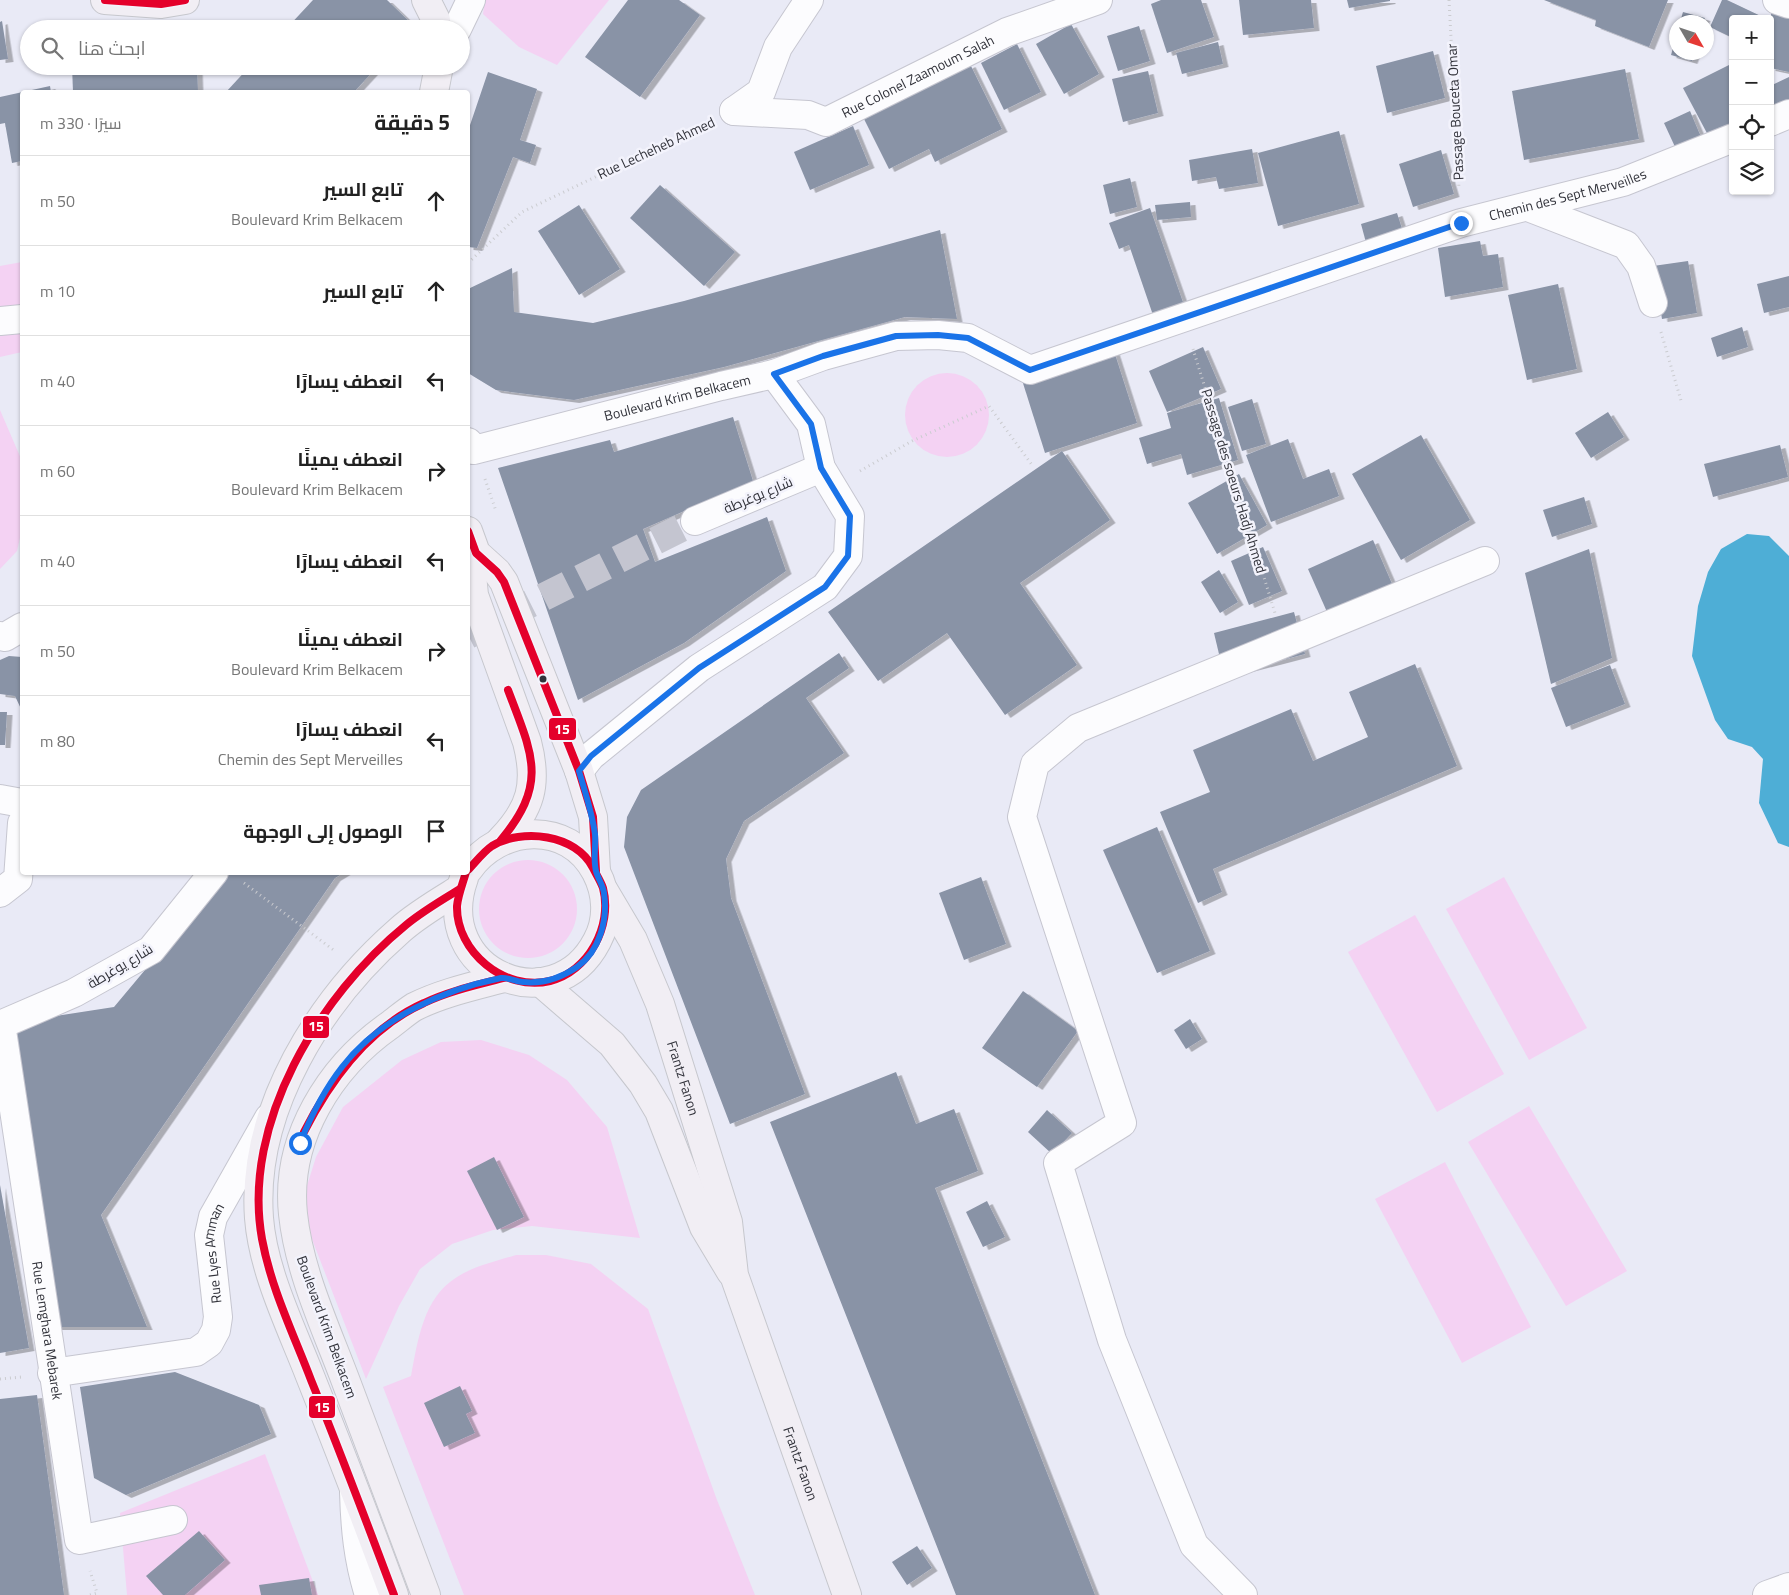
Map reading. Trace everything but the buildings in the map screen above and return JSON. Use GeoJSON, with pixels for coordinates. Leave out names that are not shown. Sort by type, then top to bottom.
{"type":"FeatureCollection","features":[{"type":"Feature","properties":{"kind":"main road"},"geometry":{"type":"LineString","coordinates":[[105,0],[161,4],[185,0]]}},
{"type":"Feature","properties":{"kind":"main road"},"geometry":{"type":"LineString","coordinates":[[426,0],[436,20]]}},
{"type":"Feature","properties":{"kind":"main road"},"geometry":{"type":"LineString","coordinates":[[434,90],[437,75]]}},
{"type":"Feature","properties":{"kind":"main road"},"geometry":{"type":"LineString","coordinates":[[464,877],[457,910],[460,932],[470,951],[485,967],[504,978],[522,982],[540,982],[560,977],[578,966],[592,951],[603,925],[606,911],[600,881],[592,817],[579,771],[504,582],[472,542]]}},
{"type":"Feature","properties":{"kind":"main road"},"geometry":{"type":"LineString","coordinates":[[470,870],[487,849],[516,825],[526,808],[532,786],[532,763],[527,742],[474,595],[472,542]]}},
{"type":"Feature","properties":{"kind":"main road"},"geometry":{"type":"LineString","coordinates":[[500,840],[518,835],[536,834],[554,837],[571,845],[584,856],[600,881]]}},
{"type":"Feature","properties":{"kind":"main road"},"geometry":{"type":"LineString","coordinates":[[394,1595],[354,1486],[286,1316],[266,1256],[259,1220],[258,1185],[262,1148],[276,1106],[297,1060],[321,1020],[358,970],[400,929],[464,877]]}},
{"type":"Feature","properties":{"kind":"main road","name":"Frantz Fanon"},"geometry":{"type":"LineString","coordinates":[[600,881],[633,940],[660,1004],[728,1222],[734,1275]]}},
{"type":"Feature","properties":{"kind":"main road","name":"Boulevard Krim Belkacem"},"geometry":{"type":"LineString","coordinates":[[426,1595],[321,1316],[302,1257],[293,1213],[292,1177],[300,1143],[316,1106],[342,1066],[370,1038],[413,1008],[454,992],[504,978]]}},
{"type":"Feature","properties":{"kind":"main road","name":"Frantz Fanon"},"geometry":{"type":"LineString","coordinates":[[540,982],[612,1044],[643,1084],[659,1111],[704,1227],[734,1275],[847,1595]]}},
{"type":"Feature","properties":{"kind":"street"},"geometry":{"type":"LineString","coordinates":[[461,20],[471,0]]}},
{"type":"Feature","properties":{"kind":"street"},"geometry":{"type":"LineString","coordinates":[[734,111],[761,92],[778,46],[809,0]]}},
{"type":"Feature","properties":{"kind":"street","name":"Rue Colonel Zaamoum Salah"},"geometry":{"type":"LineString","coordinates":[[734,111],[808,115],[826,122],[1007,32],[1098,0]]}},
{"type":"Feature","properties":{"kind":"street"},"geometry":{"type":"LineString","coordinates":[[1777,0],[1789,4]]}},
{"type":"Feature","properties":{"kind":"street"},"geometry":{"type":"LineString","coordinates":[[1774,120],[1789,114]]}},
{"type":"Feature","properties":{"kind":"street","name":"Chemin des Sept Merveilles"},"geometry":{"type":"LineString","coordinates":[[1030,370],[1461,223],[1623,182],[1729,140]]}},
{"type":"Feature","properties":{"kind":"street"},"geometry":{"type":"LineString","coordinates":[[1528,207],[1626,245],[1641,266],[1653,303]]}},
{"type":"Feature","properties":{"kind":"street"},"geometry":{"type":"LineString","coordinates":[[0,320],[20,319]]}},
{"type":"Feature","properties":{"kind":"street","name":"Boulevard Krim Belkacem"},"geometry":{"type":"LineString","coordinates":[[470,445],[474,450],[774,374],[823,356],[896,336],[938,335],[968,338],[1030,370]]}},
{"type":"Feature","properties":{"kind":"street"},"geometry":{"type":"LineString","coordinates":[[579,771],[591,756],[699,668],[825,587],[848,556],[850,516],[827,479],[811,424],[774,374]]}},
{"type":"Feature","properties":{"kind":"street","name":"شارع يوغرطة"},"geometry":{"type":"LineString","coordinates":[[694,521],[827,479]]}},
{"type":"Feature","properties":{"kind":"street"},"geometry":{"type":"LineString","coordinates":[[1243,1595],[1194,1544],[1112,1340],[1058,1163],[1122,1123],[1022,817],[1035,764],[1078,728],[1485,561]]}},
{"type":"Feature","properties":{"kind":"street"},"geometry":{"type":"LineString","coordinates":[[0,636],[4,637],[20,628]]}},
{"type":"Feature","properties":{"kind":"street"},"geometry":{"type":"LineString","coordinates":[[0,799],[20,804]]}},
{"type":"Feature","properties":{"kind":"street"},"geometry":{"type":"LineString","coordinates":[[0,893],[18,879],[20,851]]}},
{"type":"Feature","properties":{"kind":"street","name":"شارع يوغرطة"},"geometry":{"type":"LineString","coordinates":[[1,1025],[74,993],[151,950],[225,875]]}},
{"type":"Feature","properties":{"kind":"street","name":"Rue Lemghara Mebarek"},"geometry":{"type":"LineString","coordinates":[[1,1025],[52,1374],[79,1540],[174,1520]]}},
{"type":"Feature","properties":{"kind":"street","name":"Rue Lyes Amman"},"geometry":{"type":"LineString","coordinates":[[52,1374],[196,1352],[209,1343],[216,1330],[218,1316],[209,1235],[214,1217],[276,1106]]}},
{"type":"Feature","properties":{"kind":"street"},"geometry":{"type":"LineString","coordinates":[[354,1486],[356,1539],[361,1570],[369,1595]]}},
{"type":"Feature","properties":{"kind":"street"},"geometry":{"type":"LineString","coordinates":[[1767,1595],[1789,1587]]}},
{"type":"Feature","properties":{"kind":"path","name":"Passage Bouceta Omar"},"geometry":{"type":"LineString","coordinates":[[1449,0],[1461,223]]}},
{"type":"Feature","properties":{"kind":"path","name":"Rue Lecheheb Ahmed"},"geometry":{"type":"LineString","coordinates":[[470,261],[522,212],[734,111]]}},
{"type":"Feature","properties":{"kind":"path"},"geometry":{"type":"LineString","coordinates":[[1653,303],[1682,404]]}},
{"type":"Feature","properties":{"kind":"path","name":"Passage des soeurs Hadj Ahmed"},"geometry":{"type":"LineString","coordinates":[[1183,318],[1285,644]]}},
{"type":"Feature","properties":{"kind":"path"},"geometry":{"type":"LineString","coordinates":[[827,479],[989,406],[1032,465]]}},
{"type":"Feature","properties":{"kind":"path"},"geometry":{"type":"LineString","coordinates":[[225,875],[302,925],[358,970]]}},
{"type":"Feature","properties":{"kind":"shaded area"},"geometry":{"type":"Polygon","coordinates":[[[485,0],[609,0],[557,65],[519,47],[483,14],[485,0]]]}},
{"type":"Feature","properties":{"kind":"shaded area"},"geometry":{"type":"Polygon","coordinates":[[[20,262],[20,352],[0,357],[0,266],[20,262]]]}},
{"type":"Feature","properties":{"kind":"shaded area"},"geometry":{"type":"Polygon","coordinates":[[[939,373],[955,373],[971,380],[982,391],[989,407],[986,431],[977,445],[971,450],[955,457],[939,457],[923,450],[912,439],[905,423],[905,407],[912,391],[923,380],[939,373]]]}},
{"type":"Feature","properties":{"kind":"shaded area"},"geometry":{"type":"Polygon","coordinates":[[[0,410],[20,456],[20,538],[17,551],[0,569],[0,410]]]}},
{"type":"Feature","properties":{"kind":"shaded area"},"geometry":{"type":"Polygon","coordinates":[[[528,860],[547,864],[563,874],[573,890],[577,909],[573,928],[563,944],[547,954],[528,958],[509,954],[493,944],[483,928],[479,909],[483,890],[493,874],[509,864],[528,860]]]}},
{"type":"Feature","properties":{"kind":"shaded area"},"geometry":{"type":"Polygon","coordinates":[[[1504,877],[1587,1028],[1529,1060],[1446,909],[1504,877]]]}},
{"type":"Feature","properties":{"kind":"shaded area"},"geometry":{"type":"Polygon","coordinates":[[[1415,915],[1504,1074],[1437,1112],[1348,952],[1415,915]]]}},
{"type":"Feature","properties":{"kind":"shaded area"},"geometry":{"type":"Polygon","coordinates":[[[481,1040],[529,1055],[567,1080],[607,1127],[640,1238],[532,1226],[493,1230],[452,1244],[420,1269],[399,1306],[366,1379],[300,1208],[316,1157],[343,1107],[402,1060],[441,1042],[481,1040]]]}},
{"type":"Feature","properties":{"kind":"shaded area"},"geometry":{"type":"Polygon","coordinates":[[[1529,1106],[1627,1271],[1566,1306],[1468,1142],[1529,1106]]]}},
{"type":"Feature","properties":{"kind":"shaded area"},"geometry":{"type":"Polygon","coordinates":[[[1445,1162],[1531,1327],[1462,1363],[1375,1199],[1445,1162]]]}},
{"type":"Feature","properties":{"kind":"shaded area"},"geometry":{"type":"Polygon","coordinates":[[[516,1255],[546,1255],[591,1264],[648,1309],[717,1500],[755,1595],[464,1595],[383,1387],[411,1376],[416,1348],[429,1308],[436,1296],[446,1286],[457,1277],[471,1270],[516,1255]]]}},
{"type":"Feature","properties":{"kind":"shaded area"},"geometry":{"type":"Polygon","coordinates":[[[265,1454],[318,1595],[127,1595],[120,1513],[265,1454]]]}},
{"type":"Feature","properties":{"kind":"water"},"geometry":{"type":"Polygon","coordinates":[[[1747,534],[1769,536],[1789,556],[1789,847],[1778,843],[1759,803],[1763,759],[1752,747],[1728,739],[1715,720],[1692,656],[1698,606],[1708,572],[1721,549],[1747,534]]]}},
{"type":"Feature","properties":{"kind":"tunnel"},"geometry":{"type":"LineString","coordinates":[[470,634],[695,521]]}},
{"type":"Feature","properties":{"kind":"transit line","name":"15"},"geometry":{"type":"LineString","coordinates":[[105,0],[161,4],[185,0]]}},
{"type":"Feature","properties":{"kind":"transit line","name":"15"},"geometry":{"type":"LineString","coordinates":[[470,536],[476,553],[497,572],[504,582],[579,771],[593,817],[596,871]]}},
{"type":"Feature","properties":{"kind":"transit line","name":"15"},"geometry":{"type":"LineString","coordinates":[[501,840],[516,820],[526,801],[531,784],[532,767],[524,732],[508,690]]}},
{"type":"Feature","properties":{"kind":"transit line","name":"15"},"geometry":{"type":"LineString","coordinates":[[465,875],[457,906],[459,923],[465,939],[474,953],[486,965],[516,980],[533,983],[550,981],[564,976],[586,958],[601,932],[605,903],[603,888],[593,868],[585,857],[574,848],[561,841],[547,838],[533,836],[518,837],[504,840],[492,846],[470,868]]}},
{"type":"Feature","properties":{"kind":"transit line","name":"15"},"geometry":{"type":"LineString","coordinates":[[394,1595],[277,1293],[262,1239],[259,1195],[264,1151],[276,1107],[294,1065],[317,1025],[344,987],[374,954],[412,920],[460,889]]}},
{"type":"Feature","properties":{"kind":"transit line","name":"15"},"geometry":{"type":"LineString","coordinates":[[304,1132],[339,1074],[353,1057],[385,1026],[424,1003],[443,995],[504,978]]}},
{"type":"Feature","properties":{"kind":"route"},"geometry":{"type":"LineString","coordinates":[[300,1143],[316,1106],[342,1066],[370,1038],[413,1008],[454,992],[504,978],[522,982],[540,982],[560,977],[578,966],[592,951],[602,932],[606,911],[604,891],[596,871],[595,836],[592,817],[579,771],[591,756],[699,668],[825,587],[848,556],[850,516],[821,468],[811,424],[774,374],[823,356],[896,336],[938,335],[968,338],[1030,370],[1461,223]]}}]}
